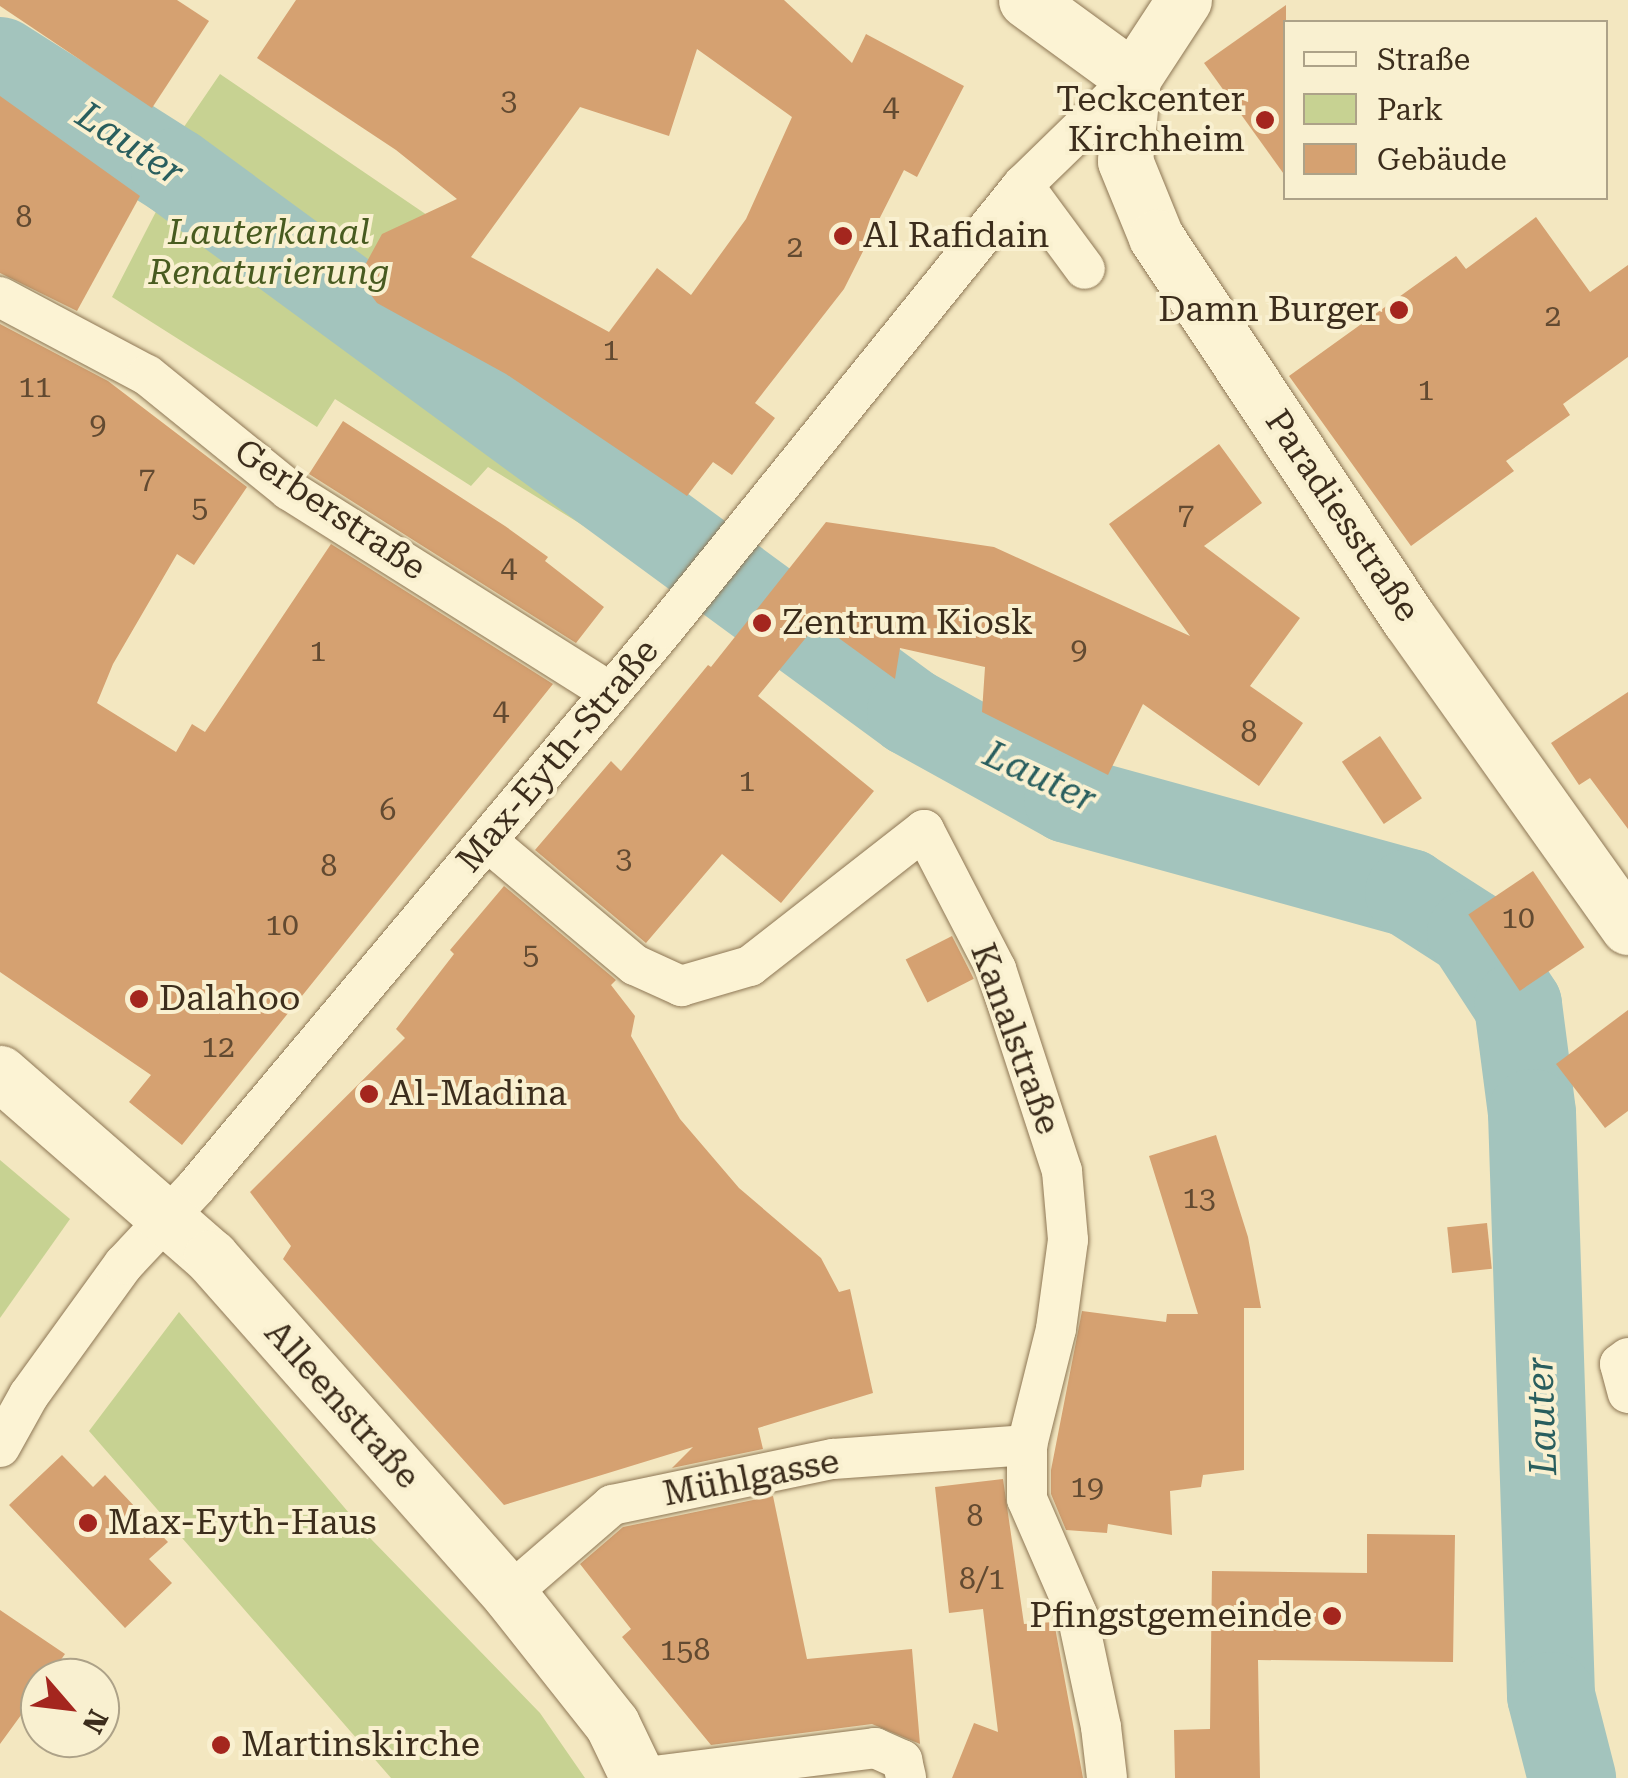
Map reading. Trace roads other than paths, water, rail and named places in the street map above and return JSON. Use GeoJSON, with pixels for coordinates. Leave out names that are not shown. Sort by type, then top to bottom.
{"type":"FeatureCollection","features":[{"type":"Feature","properties":{"kind":"street"},"geometry":{"type":"LineString","coordinates":[[1026,0],[1134,78],[1184,0]]}},
{"type":"Feature","properties":{"kind":"street","name":"Max-Eyth-Straße"},"geometry":{"type":"LineString","coordinates":[[0,1446],[50,1366],[124,1264],[196,1187],[665,628],[1023,185],[1134,78]]}},
{"type":"Feature","properties":{"kind":"street","name":"Paradiesstraße"},"geometry":{"type":"LineString","coordinates":[[1134,78],[1125,161],[1156,237],[1409,619],[1628,928]]}},
{"type":"Feature","properties":{"kind":"street"},"geometry":{"type":"LineString","coordinates":[[1023,185],[1085,269]]}},
{"type":"Feature","properties":{"kind":"street","name":"Gerberstraße"},"geometry":{"type":"LineString","coordinates":[[0,297],[147,374],[289,490],[610,692]]}},
{"type":"Feature","properties":{"kind":"street","name":"Kanalstraße"},"geometry":{"type":"LineString","coordinates":[[487,841],[635,966],[681,986],[750,966],[924,830],[996,969],[1062,1172],[1068,1240],[1056,1329],[1027,1446],[1027,1500],[1077,1614],[1101,1727],[1107,1778]]}},
{"type":"Feature","properties":{"kind":"street","name":"Alleenstraße"},"geometry":{"type":"LineString","coordinates":[[0,1073],[211,1257],[509,1594],[612,1724],[638,1778],[718,1772],[874,1748],[902,1760],[906,1778]]}},
{"type":"Feature","properties":{"kind":"street","name":"Mühlgasse"},"geometry":{"type":"LineString","coordinates":[[509,1594],[612,1505],[832,1459],[1027,1446]]}},
{"type":"Feature","properties":{"kind":"waterway","name":"Lauter"},"geometry":{"type":"LineString","coordinates":[[0,61],[175,172],[911,712],[1068,799],[1409,893],[1471,933],[1518,1005],[1532,1113],[1551,1696],[1572,1778]]}},
{"type":"Feature","properties":{"kind":"place","name":"Teckcenter Kirchheim"},"geometry":{"type":"Point","coordinates":[1265,120]}},
{"type":"Feature","properties":{"kind":"place","name":"Al Rafidain"},"geometry":{"type":"Point","coordinates":[843,236]}},
{"type":"Feature","properties":{"kind":"place","name":"Damn Burger"},"geometry":{"type":"Point","coordinates":[1399,310]}},
{"type":"Feature","properties":{"kind":"place","name":"Zentrum Kiosk"},"geometry":{"type":"Point","coordinates":[762,623]}},
{"type":"Feature","properties":{"kind":"place","name":"Dalahoo"},"geometry":{"type":"Point","coordinates":[139,999]}},
{"type":"Feature","properties":{"kind":"place","name":"Al-Madina"},"geometry":{"type":"Point","coordinates":[369,1094]}},
{"type":"Feature","properties":{"kind":"place","name":"Max-Eyth-Haus"},"geometry":{"type":"Point","coordinates":[88,1523]}},
{"type":"Feature","properties":{"kind":"place","name":"Pfingstgemeinde"},"geometry":{"type":"Point","coordinates":[1332,1616]}},
{"type":"Feature","properties":{"kind":"place","name":"Martinskirche"},"geometry":{"type":"Point","coordinates":[221,1745]}},
{"type":"Feature","properties":{"kind":"park label","name":"Lauterkanal Renaturierung"},"geometry":{"type":"Point","coordinates":[269,253]}}]}
